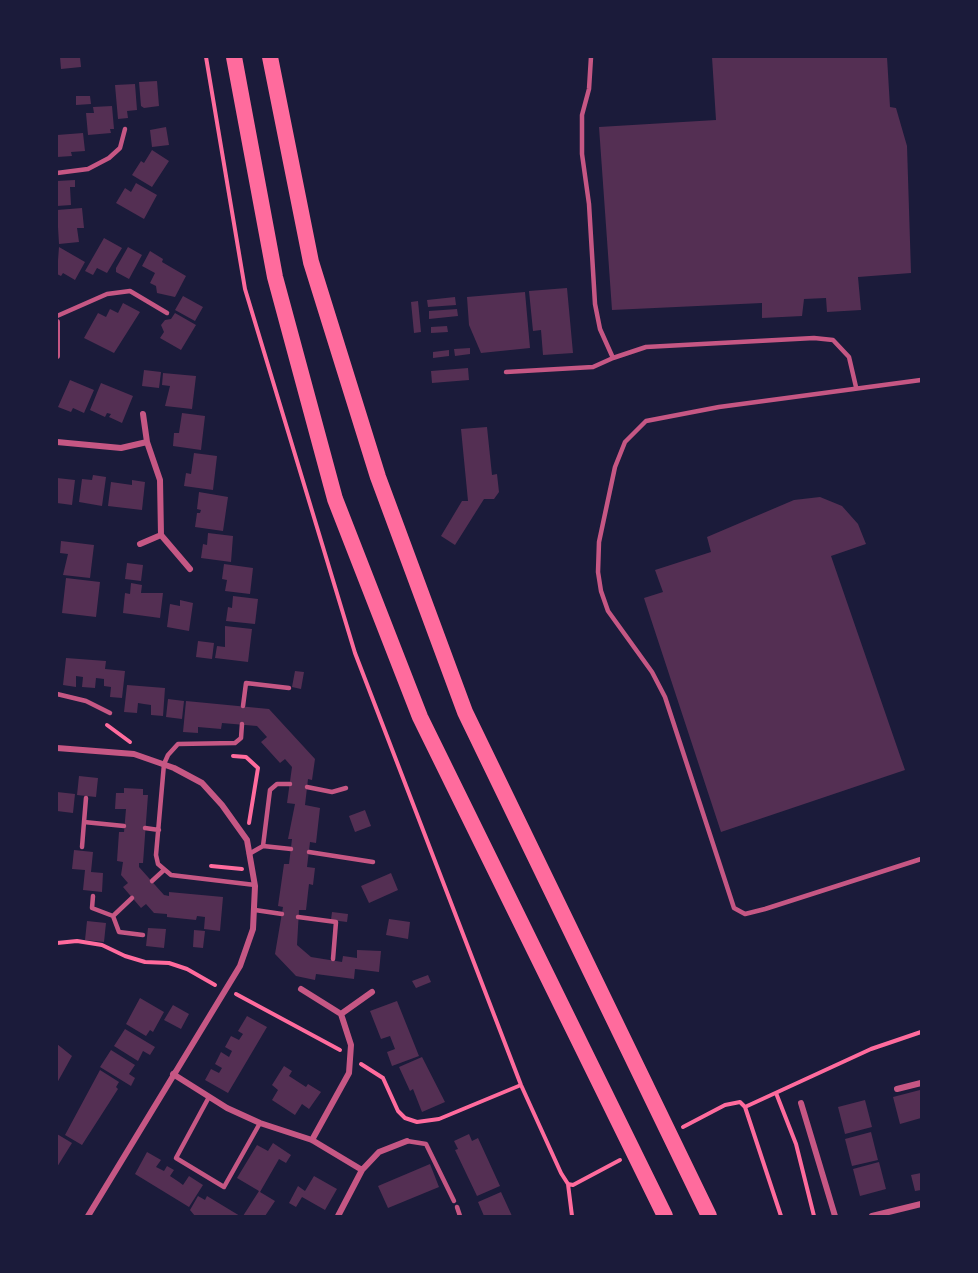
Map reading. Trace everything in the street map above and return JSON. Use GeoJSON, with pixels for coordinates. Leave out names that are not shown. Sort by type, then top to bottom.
{"type":"FeatureCollection","features":[{"type":"Feature","properties":{"kind":"highway"},"geometry":{"type":"LineString","coordinates":[[234,57],[275,277],[335,499],[420,717],[665,1216]]}},
{"type":"Feature","properties":{"kind":"highway"},"geometry":{"type":"LineString","coordinates":[[270,57],[311,262],[378,477],[465,712],[709,1216]]}},
{"type":"Feature","properties":{"kind":"street"},"geometry":{"type":"LineString","coordinates":[[57,322],[57,356]]}},
{"type":"Feature","properties":{"kind":"street"},"geometry":{"type":"LineString","coordinates":[[143,414],[147,442],[160,480],[161,535],[190,569]]}},
{"type":"Feature","properties":{"kind":"street"},"geometry":{"type":"LineString","coordinates":[[57,442],[121,448],[147,442]]}},
{"type":"Feature","properties":{"kind":"street"},"geometry":{"type":"LineString","coordinates":[[140,544],[161,535]]}},
{"type":"Feature","properties":{"kind":"street"},"geometry":{"type":"LineString","coordinates":[[57,748],[134,754],[164,764],[202,783],[247,840],[255,885],[253,929],[240,966],[88,1216]]}},
{"type":"Feature","properties":{"kind":"street"},"geometry":{"type":"LineString","coordinates":[[302,989],[341,1014],[351,1045],[352,1058],[349,1072],[312,1140]]}},
{"type":"Feature","properties":{"kind":"street"},"geometry":{"type":"LineString","coordinates":[[341,1014],[372,992]]}},
{"type":"Feature","properties":{"kind":"street"},"geometry":{"type":"LineString","coordinates":[[173,1074],[209,1097],[260,1123],[312,1140],[362,1170]]}},
{"type":"Feature","properties":{"kind":"street"},"geometry":{"type":"LineString","coordinates":[[897,1089],[921,1083]]}},
{"type":"Feature","properties":{"kind":"street"},"geometry":{"type":"LineString","coordinates":[[801,1104],[835,1216]]}},
{"type":"Feature","properties":{"kind":"street"},"geometry":{"type":"LineString","coordinates":[[338,1216],[362,1170],[379,1152],[407,1141]]}},
{"type":"Feature","properties":{"kind":"street"},"geometry":{"type":"LineString","coordinates":[[872,1216],[921,1204]]}},
{"type":"Feature","properties":{"kind":"lane"},"geometry":{"type":"LineString","coordinates":[[591,57],[590,89],[582,115],[582,154],[589,204],[595,304],[600,328],[613,358]]}},
{"type":"Feature","properties":{"kind":"lane"},"geometry":{"type":"LineString","coordinates":[[57,173],[88,169],[109,158],[120,148],[125,129]]}},
{"type":"Feature","properties":{"kind":"lane"},"geometry":{"type":"LineString","coordinates":[[57,316],[107,294],[130,291],[167,314]]}},
{"type":"Feature","properties":{"kind":"lane"},"geometry":{"type":"LineString","coordinates":[[506,372],[593,367],[646,348],[814,338],[832,340],[849,357],[856,387]]}},
{"type":"Feature","properties":{"kind":"lane"},"geometry":{"type":"LineString","coordinates":[[921,380],[856,387],[668,416],[640,425],[625,442],[610,484],[599,542],[599,581],[608,611],[652,672],[665,697],[734,908],[745,914],[765,909],[921,859]]}},
{"type":"Feature","properties":{"kind":"lane"},"geometry":{"type":"LineString","coordinates":[[243,706],[246,683],[289,688]]}},
{"type":"Feature","properties":{"kind":"lane"},"geometry":{"type":"LineString","coordinates":[[57,694],[86,701],[110,713]]}},
{"type":"Feature","properties":{"kind":"lane"},"geometry":{"type":"LineString","coordinates":[[242,724],[241,738],[236,743],[178,744],[168,754],[164,764],[156,855],[158,864],[171,874],[255,885]]}},
{"type":"Feature","properties":{"kind":"lane"},"geometry":{"type":"LineString","coordinates":[[262,846],[270,790],[277,784],[290,784]]}},
{"type":"Feature","properties":{"kind":"lane"},"geometry":{"type":"LineString","coordinates":[[307,787],[332,792],[346,788]]}},
{"type":"Feature","properties":{"kind":"lane"},"geometry":{"type":"LineString","coordinates":[[82,847],[86,798]]}},
{"type":"Feature","properties":{"kind":"lane"},"geometry":{"type":"LineString","coordinates":[[84,822],[124,826]]}},
{"type":"Feature","properties":{"kind":"lane"},"geometry":{"type":"LineString","coordinates":[[145,828],[159,830]]}},
{"type":"Feature","properties":{"kind":"lane"},"geometry":{"type":"LineString","coordinates":[[249,854],[262,846],[291,849]]}},
{"type":"Feature","properties":{"kind":"lane"},"geometry":{"type":"LineString","coordinates":[[309,852],[374,862]]}},
{"type":"Feature","properties":{"kind":"lane"},"geometry":{"type":"LineString","coordinates":[[152,881],[164,870]]}},
{"type":"Feature","properties":{"kind":"lane"},"geometry":{"type":"LineString","coordinates":[[93,896],[92,908],[112,916],[118,932],[142,935]]}},
{"type":"Feature","properties":{"kind":"lane"},"geometry":{"type":"LineString","coordinates":[[112,916],[132,898]]}},
{"type":"Feature","properties":{"kind":"lane"},"geometry":{"type":"LineString","coordinates":[[255,910],[282,914]]}},
{"type":"Feature","properties":{"kind":"lane"},"geometry":{"type":"LineString","coordinates":[[298,917],[336,922],[333,959]]}},
{"type":"Feature","properties":{"kind":"lane"},"geometry":{"type":"LineString","coordinates":[[209,1097],[176,1158],[224,1187],[260,1123]]}},
{"type":"Feature","properties":{"kind":"lane"},"geometry":{"type":"LineString","coordinates":[[407,1141],[426,1144],[454,1201]]}},
{"type":"Feature","properties":{"kind":"lane"},"geometry":{"type":"LineString","coordinates":[[457,1208],[460,1216]]}},
{"type":"Feature","properties":{"kind":"path"},"geometry":{"type":"LineString","coordinates":[[206,57],[245,289],[355,653],[521,1085],[571,1185],[572,1216]]}},
{"type":"Feature","properties":{"kind":"path"},"geometry":{"type":"LineString","coordinates":[[208,866],[252,870]]}},
{"type":"Feature","properties":{"kind":"path"},"geometry":{"type":"LineString","coordinates":[[57,943],[77,941],[102,945],[125,956],[169,963],[188,969],[226,991],[242,996],[383,1078],[398,1111],[405,1118],[417,1122],[439,1119],[521,1085]]}},
{"type":"Feature","properties":{"kind":"path"},"geometry":{"type":"LineString","coordinates":[[745,1107],[871,1048],[921,1032]]}},
{"type":"Feature","properties":{"kind":"path"},"geometry":{"type":"LineString","coordinates":[[776,1093],[796,1144],[813,1216]]}},
{"type":"Feature","properties":{"kind":"path"},"geometry":{"type":"LineString","coordinates":[[725,1105],[740,1102],[745,1107],[781,1216]]}},
{"type":"Feature","properties":{"kind":"building"},"geometry":{"type":"Polygon","coordinates":[[[60,57],[80,57],[81,67],[61,69],[60,57]]]}},
{"type":"Feature","properties":{"kind":"building"},"geometry":{"type":"Polygon","coordinates":[[[712,57],[887,57],[890,107],[896,108],[907,146],[911,273],[858,277],[861,310],[827,312],[826,298],[804,299],[802,316],[762,318],[762,303],[612,310],[599,127],[716,120],[712,57]]]}},
{"type":"Feature","properties":{"kind":"building"},"geometry":{"type":"Polygon","coordinates":[[[157,81],[159,106],[144,108],[141,106],[139,82],[157,81]]]}},
{"type":"Feature","properties":{"kind":"building"},"geometry":{"type":"Polygon","coordinates":[[[135,84],[137,110],[127,111],[128,118],[118,119],[115,85],[135,84]]]}},
{"type":"Feature","properties":{"kind":"building"},"geometry":{"type":"Polygon","coordinates":[[[76,96],[90,96],[91,104],[76,105],[76,96]]]}},
{"type":"Feature","properties":{"kind":"building"},"geometry":{"type":"Polygon","coordinates":[[[112,106],[114,129],[110,129],[111,133],[88,135],[86,113],[94,113],[93,107],[112,106]]]}},
{"type":"Feature","properties":{"kind":"building"},"geometry":{"type":"Polygon","coordinates":[[[166,127],[169,145],[152,147],[150,130],[166,127]]]}},
{"type":"Feature","properties":{"kind":"building"},"geometry":{"type":"Polygon","coordinates":[[[83,133],[85,151],[71,152],[72,156],[57,157],[57,135],[83,133]]]}},
{"type":"Feature","properties":{"kind":"building"},"geometry":{"type":"Polygon","coordinates":[[[152,150],[169,161],[152,187],[132,175],[141,161],[144,163],[152,150]]]}},
{"type":"Feature","properties":{"kind":"building"},"geometry":{"type":"Polygon","coordinates":[[[75,180],[75,187],[70,187],[71,205],[57,206],[57,181],[75,180]]]}},
{"type":"Feature","properties":{"kind":"building"},"geometry":{"type":"Polygon","coordinates":[[[136,183],[157,195],[144,219],[116,203],[125,188],[131,192],[136,183]]]}},
{"type":"Feature","properties":{"kind":"building"},"geometry":{"type":"Polygon","coordinates":[[[82,208],[84,228],[77,228],[79,242],[59,244],[57,210],[82,208]]]}},
{"type":"Feature","properties":{"kind":"building"},"geometry":{"type":"Polygon","coordinates":[[[104,238],[122,248],[107,273],[97,268],[93,275],[85,271],[104,238]]]}},
{"type":"Feature","properties":{"kind":"building"},"geometry":{"type":"Polygon","coordinates":[[[59,247],[85,262],[75,280],[63,273],[61,276],[57,274],[59,247]]]}},
{"type":"Feature","properties":{"kind":"building"},"geometry":{"type":"Polygon","coordinates":[[[128,247],[142,255],[129,279],[116,272],[128,247]]]}},
{"type":"Feature","properties":{"kind":"building"},"geometry":{"type":"Polygon","coordinates":[[[150,251],[163,259],[162,262],[186,276],[175,297],[157,293],[156,286],[150,283],[155,273],[142,266],[150,251]]]}},
{"type":"Feature","properties":{"kind":"building"},"geometry":{"type":"Polygon","coordinates":[[[567,288],[573,353],[543,355],[541,330],[533,331],[529,291],[567,288]]]}},
{"type":"Feature","properties":{"kind":"building"},"geometry":{"type":"Polygon","coordinates":[[[525,292],[530,348],[481,353],[469,325],[467,297],[525,292]]]}},
{"type":"Feature","properties":{"kind":"building"},"geometry":{"type":"Polygon","coordinates":[[[183,296],[203,307],[195,321],[175,310],[183,296]]]}},
{"type":"Feature","properties":{"kind":"building"},"geometry":{"type":"Polygon","coordinates":[[[455,297],[456,305],[428,307],[427,300],[455,297]]]}},
{"type":"Feature","properties":{"kind":"building"},"geometry":{"type":"Polygon","coordinates":[[[418,301],[421,332],[414,333],[411,302],[418,301]]]}},
{"type":"Feature","properties":{"kind":"building"},"geometry":{"type":"Polygon","coordinates":[[[123,303],[140,312],[114,353],[84,338],[98,313],[106,317],[110,309],[118,313],[123,303]]]}},
{"type":"Feature","properties":{"kind":"building"},"geometry":{"type":"Polygon","coordinates":[[[457,309],[458,316],[429,319],[429,311],[457,309]]]}},
{"type":"Feature","properties":{"kind":"building"},"geometry":{"type":"Polygon","coordinates":[[[175,313],[196,325],[181,350],[160,338],[164,332],[161,325],[165,320],[171,319],[175,313]]]}},
{"type":"Feature","properties":{"kind":"building"},"geometry":{"type":"Polygon","coordinates":[[[447,326],[448,332],[431,333],[431,327],[447,326]]]}},
{"type":"Feature","properties":{"kind":"building"},"geometry":{"type":"Polygon","coordinates":[[[470,348],[470,354],[455,356],[454,349],[470,348]]]}},
{"type":"Feature","properties":{"kind":"building"},"geometry":{"type":"Polygon","coordinates":[[[449,350],[449,356],[433,358],[433,352],[449,350]]]}},
{"type":"Feature","properties":{"kind":"building"},"geometry":{"type":"Polygon","coordinates":[[[468,368],[469,380],[432,383],[431,371],[468,368]]]}},
{"type":"Feature","properties":{"kind":"building"},"geometry":{"type":"Polygon","coordinates":[[[144,370],[161,372],[159,388],[142,386],[144,370]]]}},
{"type":"Feature","properties":{"kind":"building"},"geometry":{"type":"Polygon","coordinates":[[[163,373],[196,376],[192,409],[165,406],[170,386],[162,385],[163,373]]]}},
{"type":"Feature","properties":{"kind":"building"},"geometry":{"type":"Polygon","coordinates":[[[70,380],[94,390],[84,413],[73,408],[71,412],[58,407],[70,380]]]}},
{"type":"Feature","properties":{"kind":"building"},"geometry":{"type":"Polygon","coordinates":[[[101,383],[133,396],[122,423],[109,417],[111,414],[107,413],[105,417],[90,410],[101,383]]]}},
{"type":"Feature","properties":{"kind":"building"},"geometry":{"type":"Polygon","coordinates":[[[182,413],[205,416],[201,450],[173,446],[174,433],[179,433],[182,413]]]}},
{"type":"Feature","properties":{"kind":"building"},"geometry":{"type":"Polygon","coordinates":[[[487,427],[492,475],[497,474],[499,492],[494,499],[484,499],[455,545],[441,536],[462,501],[468,501],[461,429],[487,427]]]}},
{"type":"Feature","properties":{"kind":"building"},"geometry":{"type":"Polygon","coordinates":[[[194,453],[217,456],[213,490],[184,486],[186,473],[191,474],[194,453]]]}},
{"type":"Feature","properties":{"kind":"building"},"geometry":{"type":"Polygon","coordinates":[[[93,475],[106,477],[102,506],[79,502],[82,479],[92,480],[93,475]]]}},
{"type":"Feature","properties":{"kind":"building"},"geometry":{"type":"Polygon","coordinates":[[[57,478],[75,480],[72,505],[57,503],[57,478]]]}},
{"type":"Feature","properties":{"kind":"building"},"geometry":{"type":"Polygon","coordinates":[[[132,480],[145,482],[142,510],[108,506],[111,482],[132,485],[132,480]]]}},
{"type":"Feature","properties":{"kind":"building"},"geometry":{"type":"Polygon","coordinates":[[[199,492],[228,497],[223,531],[195,527],[197,513],[201,510],[197,509],[199,492]]]}},
{"type":"Feature","properties":{"kind":"building"},"geometry":{"type":"Polygon","coordinates":[[[820,497],[842,506],[858,524],[866,544],[831,556],[905,770],[721,832],[644,598],[663,592],[655,570],[711,552],[707,537],[794,500],[820,497]]]}},
{"type":"Feature","properties":{"kind":"building"},"geometry":{"type":"Polygon","coordinates":[[[208,533],[233,536],[231,562],[201,558],[203,544],[207,545],[208,533]]]}},
{"type":"Feature","properties":{"kind":"building"},"geometry":{"type":"Polygon","coordinates":[[[61,541],[94,545],[90,578],[63,575],[68,554],[60,553],[61,541]]]}},
{"type":"Feature","properties":{"kind":"building"},"geometry":{"type":"Polygon","coordinates":[[[127,563],[143,565],[141,581],[125,579],[127,563]]]}},
{"type":"Feature","properties":{"kind":"building"},"geometry":{"type":"Polygon","coordinates":[[[224,564],[253,568],[250,594],[225,591],[227,580],[222,579],[224,564]]]}},
{"type":"Feature","properties":{"kind":"building"},"geometry":{"type":"Polygon","coordinates":[[[66,578],[100,582],[96,617],[62,613],[66,578]]]}},
{"type":"Feature","properties":{"kind":"building"},"geometry":{"type":"Polygon","coordinates":[[[131,583],[142,585],[141,593],[163,593],[160,618],[123,613],[125,593],[130,594],[131,583]]]}},
{"type":"Feature","properties":{"kind":"building"},"geometry":{"type":"Polygon","coordinates":[[[233,596],[258,599],[255,624],[226,621],[228,607],[232,608],[233,596]]]}},
{"type":"Feature","properties":{"kind":"building"},"geometry":{"type":"Polygon","coordinates":[[[180,600],[193,603],[189,631],[167,627],[170,604],[180,606],[180,600]]]}},
{"type":"Feature","properties":{"kind":"building"},"geometry":{"type":"Polygon","coordinates":[[[225,626],[252,629],[248,662],[215,658],[217,646],[225,647],[225,626]]]}},
{"type":"Feature","properties":{"kind":"building"},"geometry":{"type":"Polygon","coordinates":[[[198,641],[214,643],[212,659],[196,657],[198,641]]]}},
{"type":"Feature","properties":{"kind":"building"},"geometry":{"type":"Polygon","coordinates":[[[66,658],[106,661],[105,669],[125,671],[122,698],[110,697],[111,687],[104,686],[104,679],[96,678],[95,688],[82,687],[83,677],[76,676],[76,687],[63,685],[66,658]]]}},
{"type":"Feature","properties":{"kind":"building"},"geometry":{"type":"Polygon","coordinates":[[[295,671],[304,672],[301,689],[292,687],[295,671]]]}},
{"type":"Feature","properties":{"kind":"building"},"geometry":{"type":"Polygon","coordinates":[[[127,685],[165,688],[163,716],[151,715],[151,705],[138,703],[137,713],[124,712],[127,685]]]}},
{"type":"Feature","properties":{"kind":"building"},"geometry":{"type":"Polygon","coordinates":[[[168,699],[184,701],[182,719],[166,717],[168,699]]]}},
{"type":"Feature","properties":{"kind":"building"},"geometry":{"type":"Polygon","coordinates":[[[186,701],[269,709],[315,759],[312,780],[308,779],[305,805],[320,808],[316,843],[310,842],[307,867],[315,868],[313,885],[309,884],[306,910],[299,910],[297,945],[311,957],[342,962],[343,956],[357,958],[357,950],[381,951],[379,972],[355,969],[354,979],[316,974],[315,980],[296,976],[275,954],[283,907],[278,906],[284,864],[289,864],[292,839],[288,839],[295,804],[287,803],[292,767],[285,759],[280,763],[261,742],[267,737],[257,726],[222,723],[221,729],[198,727],[198,733],[183,732],[186,701]]]}},
{"type":"Feature","properties":{"kind":"building"},"geometry":{"type":"Polygon","coordinates":[[[79,776],[98,778],[96,797],[77,795],[79,776]]]}},
{"type":"Feature","properties":{"kind":"building"},"geometry":{"type":"Polygon","coordinates":[[[124,788],[143,789],[143,795],[148,795],[143,863],[139,863],[139,867],[164,895],[169,896],[169,892],[223,897],[220,931],[204,929],[205,917],[197,916],[196,920],[167,917],[167,914],[154,913],[146,904],[141,908],[123,887],[128,883],[121,875],[123,862],[117,861],[119,832],[124,832],[126,809],[115,809],[116,793],[124,793],[124,788]]]}},
{"type":"Feature","properties":{"kind":"building"},"geometry":{"type":"Polygon","coordinates":[[[57,792],[75,794],[73,813],[57,811],[57,792]]]}},
{"type":"Feature","properties":{"kind":"building"},"geometry":{"type":"Polygon","coordinates":[[[365,810],[371,826],[355,832],[349,816],[365,810]]]}},
{"type":"Feature","properties":{"kind":"building"},"geometry":{"type":"Polygon","coordinates":[[[74,850],[93,852],[91,872],[103,873],[102,892],[83,890],[85,870],[72,869],[74,850]]]}},
{"type":"Feature","properties":{"kind":"building"},"geometry":{"type":"Polygon","coordinates":[[[391,873],[398,890],[369,903],[361,886],[391,873]]]}},
{"type":"Feature","properties":{"kind":"building"},"geometry":{"type":"Polygon","coordinates":[[[332,912],[348,914],[347,922],[331,920],[332,912]]]}},
{"type":"Feature","properties":{"kind":"building"},"geometry":{"type":"Polygon","coordinates":[[[389,919],[410,922],[408,939],[386,935],[389,919]]]}},
{"type":"Feature","properties":{"kind":"building"},"geometry":{"type":"Polygon","coordinates":[[[87,921],[106,923],[104,942],[85,940],[87,921]]]}},
{"type":"Feature","properties":{"kind":"building"},"geometry":{"type":"Polygon","coordinates":[[[148,928],[166,929],[164,948],[146,946],[148,928]]]}},
{"type":"Feature","properties":{"kind":"building"},"geometry":{"type":"Polygon","coordinates":[[[194,930],[205,931],[203,948],[193,947],[194,930]]]}},
{"type":"Feature","properties":{"kind":"building"},"geometry":{"type":"Polygon","coordinates":[[[428,975],[431,982],[416,988],[412,981],[428,975]]]}},
{"type":"Feature","properties":{"kind":"building"},"geometry":{"type":"Polygon","coordinates":[[[140,998],[164,1012],[153,1032],[150,1030],[146,1036],[126,1024],[140,998]]]}},
{"type":"Feature","properties":{"kind":"building"},"geometry":{"type":"Polygon","coordinates":[[[397,1001],[419,1056],[392,1066],[387,1052],[395,1049],[390,1036],[381,1039],[370,1011],[397,1001]]]}},
{"type":"Feature","properties":{"kind":"building"},"geometry":{"type":"Polygon","coordinates":[[[173,1005],[189,1014],[181,1029],[164,1020],[173,1005]]]}},
{"type":"Feature","properties":{"kind":"building"},"geometry":{"type":"Polygon","coordinates":[[[247,1016],[267,1027],[228,1093],[205,1080],[211,1069],[219,1073],[222,1068],[215,1064],[221,1052],[229,1057],[232,1051],[225,1047],[231,1036],[239,1040],[243,1034],[238,1031],[247,1016]]]}},
{"type":"Feature","properties":{"kind":"building"},"geometry":{"type":"Polygon","coordinates":[[[125,1029],[155,1047],[150,1055],[143,1051],[138,1061],[114,1046],[125,1029]]]}},
{"type":"Feature","properties":{"kind":"building"},"geometry":{"type":"Polygon","coordinates":[[[57,1044],[72,1056],[57,1083],[57,1044]]]}},
{"type":"Feature","properties":{"kind":"building"},"geometry":{"type":"Polygon","coordinates":[[[111,1050],[135,1065],[129,1074],[135,1078],[131,1086],[100,1067],[111,1050]]]}},
{"type":"Feature","properties":{"kind":"building"},"geometry":{"type":"Polygon","coordinates":[[[422,1057],[445,1102],[422,1112],[413,1089],[410,1091],[399,1067],[422,1057]]]}},
{"type":"Feature","properties":{"kind":"building"},"geometry":{"type":"Polygon","coordinates":[[[284,1066],[292,1071],[289,1076],[306,1087],[308,1084],[321,1092],[309,1109],[302,1104],[295,1115],[272,1100],[278,1090],[272,1085],[284,1066]]]}},
{"type":"Feature","properties":{"kind":"building"},"geometry":{"type":"Polygon","coordinates":[[[100,1070],[119,1082],[116,1087],[118,1089],[82,1145],[65,1135],[100,1070]]]}},
{"type":"Feature","properties":{"kind":"building"},"geometry":{"type":"Polygon","coordinates":[[[920,1090],[921,1118],[900,1124],[893,1097],[920,1090]]]}},
{"type":"Feature","properties":{"kind":"building"},"geometry":{"type":"Polygon","coordinates":[[[865,1100],[872,1127],[845,1134],[838,1107],[865,1100]]]}},
{"type":"Feature","properties":{"kind":"building"},"geometry":{"type":"Polygon","coordinates":[[[871,1132],[878,1160],[852,1166],[845,1139],[871,1132]]]}},
{"type":"Feature","properties":{"kind":"building"},"geometry":{"type":"Polygon","coordinates":[[[57,1134],[72,1143],[57,1167],[57,1134]]]}},
{"type":"Feature","properties":{"kind":"building"},"geometry":{"type":"Polygon","coordinates":[[[469,1134],[472,1141],[478,1138],[500,1186],[477,1196],[455,1150],[458,1149],[454,1141],[469,1134]]]}},
{"type":"Feature","properties":{"kind":"building"},"geometry":{"type":"Polygon","coordinates":[[[273,1143],[291,1155],[286,1163],[279,1159],[260,1192],[275,1201],[265,1216],[243,1216],[259,1191],[237,1178],[257,1145],[268,1151],[273,1143]]]}},
{"type":"Feature","properties":{"kind":"building"},"geometry":{"type":"Polygon","coordinates":[[[147,1152],[161,1160],[156,1167],[164,1171],[167,1166],[174,1170],[170,1176],[183,1185],[189,1176],[203,1185],[189,1207],[135,1174],[147,1152]]]}},
{"type":"Feature","properties":{"kind":"building"},"geometry":{"type":"Polygon","coordinates":[[[879,1162],[886,1189],[860,1196],[853,1169],[879,1162]]]}},
{"type":"Feature","properties":{"kind":"building"},"geometry":{"type":"Polygon","coordinates":[[[430,1164],[439,1187],[388,1208],[378,1186],[430,1164]]]}},
{"type":"Feature","properties":{"kind":"building"},"geometry":{"type":"Polygon","coordinates":[[[921,1173],[921,1190],[915,1191],[911,1175],[921,1173]]]}},
{"type":"Feature","properties":{"kind":"building"},"geometry":{"type":"Polygon","coordinates":[[[314,1176],[337,1189],[325,1210],[302,1197],[296,1207],[289,1203],[298,1186],[305,1191],[314,1176]]]}},
{"type":"Feature","properties":{"kind":"building"},"geometry":{"type":"Polygon","coordinates":[[[501,1192],[512,1216],[484,1216],[478,1202],[501,1192]]]}},
{"type":"Feature","properties":{"kind":"building"},"geometry":{"type":"Polygon","coordinates":[[[198,1196],[205,1200],[207,1196],[240,1216],[195,1216],[190,1210],[198,1196]]]}}]}
